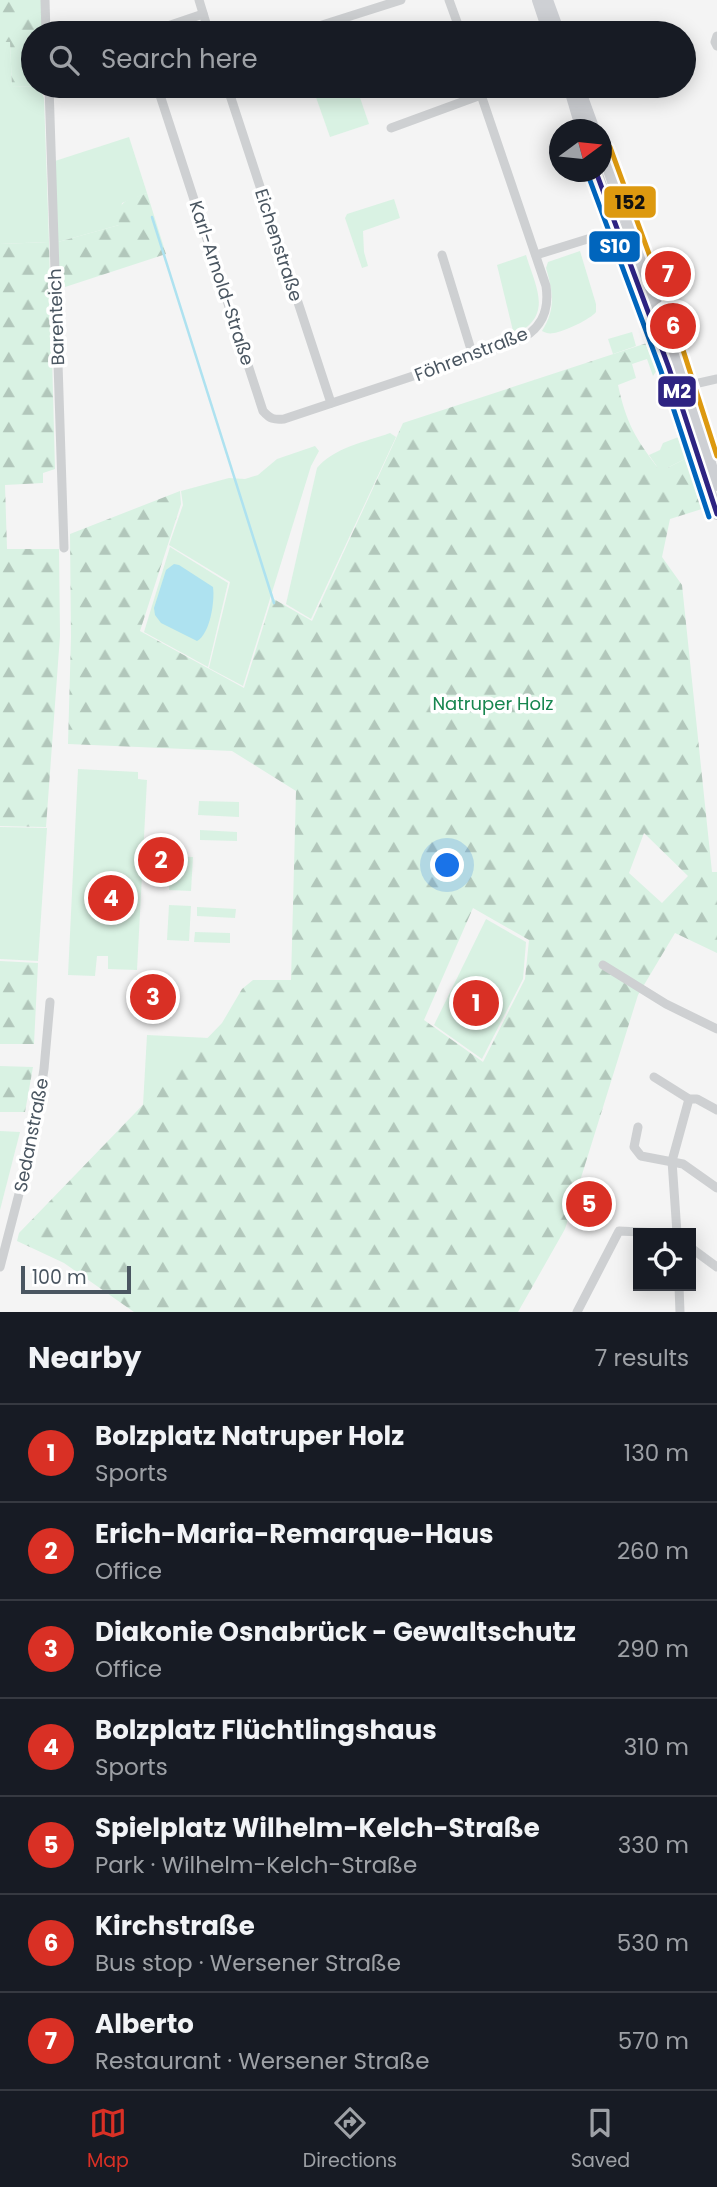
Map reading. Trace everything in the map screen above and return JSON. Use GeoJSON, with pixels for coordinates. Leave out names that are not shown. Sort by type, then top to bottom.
{"type":"FeatureCollection","features":[{"type":"Feature","properties":{"kind":"main road"},"geometry":{"type":"LineString","coordinates":[[538,0],[546,21]]}},
{"type":"Feature","properties":{"kind":"main road"},"geometry":{"type":"LineString","coordinates":[[547,0],[555,21]]}},
{"type":"Feature","properties":{"kind":"main road"},"geometry":{"type":"LineString","coordinates":[[573,98],[579,119]]}},
{"type":"Feature","properties":{"kind":"main road"},"geometry":{"type":"LineString","coordinates":[[582,98],[590,119]]}},
{"type":"Feature","properties":{"kind":"main road"},"geometry":{"type":"LineString","coordinates":[[601,182],[623,228]]}},
{"type":"Feature","properties":{"kind":"main road"},"geometry":{"type":"LineString","coordinates":[[610,182],[623,228],[717,485]]}},
{"type":"Feature","properties":{"kind":"main road"},"geometry":{"type":"LineString","coordinates":[[681,387],[717,514]]}},
{"type":"Feature","properties":{"kind":"street"},"geometry":{"type":"LineString","coordinates":[[45,0],[46,21]]}},
{"type":"Feature","properties":{"kind":"street"},"geometry":{"type":"LineString","coordinates":[[199,0],[205,21]]}},
{"type":"Feature","properties":{"kind":"street"},"geometry":{"type":"LineString","coordinates":[[335,21],[401,0]]}},
{"type":"Feature","properties":{"kind":"street"},"geometry":{"type":"LineString","coordinates":[[449,0],[457,21]]}},
{"type":"Feature","properties":{"kind":"street"},"geometry":{"type":"LineString","coordinates":[[181,21],[203,13]]}},
{"type":"Feature","properties":{"kind":"street"},"geometry":{"type":"LineString","coordinates":[[717,36],[717,46]]}},
{"type":"Feature","properties":{"kind":"street","name":"Barenteich"},"geometry":{"type":"LineString","coordinates":[[49,98],[64,548]]}},
{"type":"Feature","properties":{"kind":"street","name":"Karl-Arnold-Straße"},"geometry":{"type":"LineString","coordinates":[[161,98],[263,411],[269,418],[284,419],[331,403]]}},
{"type":"Feature","properties":{"kind":"street","name":"Eichenstraße"},"geometry":{"type":"LineString","coordinates":[[231,98],[331,403]]}},
{"type":"Feature","properties":{"kind":"street"},"geometry":{"type":"LineString","coordinates":[[391,128],[461,98]]}},
{"type":"Feature","properties":{"kind":"street","name":"Föhrenstraße"},"geometry":{"type":"LineString","coordinates":[[331,403],[523,338],[538,326],[546,309],[547,298],[536,256],[483,98]]}},
{"type":"Feature","properties":{"kind":"street"},"geometry":{"type":"LineString","coordinates":[[536,256],[623,228]]}},
{"type":"Feature","properties":{"kind":"street"},"geometry":{"type":"LineString","coordinates":[[442,255],[473,356]]}},
{"type":"Feature","properties":{"kind":"street"},"geometry":{"type":"LineString","coordinates":[[681,387],[717,379]]}},
{"type":"Feature","properties":{"kind":"street"},"geometry":{"type":"LineString","coordinates":[[603,965],[666,1004],[717,1029]]}},
{"type":"Feature","properties":{"kind":"street","name":"Sedanstraße"},"geometry":{"type":"LineString","coordinates":[[0,1267],[33,1140],[44,1069],[50,1002]]}},
{"type":"Feature","properties":{"kind":"street"},"geometry":{"type":"LineString","coordinates":[[654,1077],[689,1099],[696,1099],[717,1110]]}},
{"type":"Feature","properties":{"kind":"street"},"geometry":{"type":"LineString","coordinates":[[677,1228],[672,1161],[689,1099]]}},
{"type":"Feature","properties":{"kind":"street"},"geometry":{"type":"LineString","coordinates":[[638,1126],[634,1147],[640,1156],[683,1164],[717,1188]]}},
{"type":"Feature","properties":{"kind":"street"},"geometry":{"type":"LineString","coordinates":[[577,1312],[618,1231],[633,1232]]}},
{"type":"Feature","properties":{"kind":"street"},"geometry":{"type":"LineString","coordinates":[[696,1252],[717,1267]]}},
{"type":"Feature","properties":{"kind":"street"},"geometry":{"type":"LineString","coordinates":[[679,1291],[680,1312]]}},
{"type":"Feature","properties":{"kind":"green space"},"geometry":{"type":"Polygon","coordinates":[[[0,0],[42,0],[43,21],[21,21],[21,87],[12,87],[10,42],[0,42],[0,0]]]}},
{"type":"Feature","properties":{"kind":"green space"},"geometry":{"type":"Polygon","coordinates":[[[10,41],[12,87],[21,87],[21,98],[44,98],[49,242],[0,244],[0,42],[10,41]]]}},
{"type":"Feature","properties":{"kind":"green space"},"geometry":{"type":"Polygon","coordinates":[[[316,98],[360,98],[369,124],[330,137],[316,98]]]}},
{"type":"Feature","properties":{"kind":"green space"},"geometry":{"type":"Polygon","coordinates":[[[129,137],[147,193],[122,203],[119,225],[58,242],[55,161],[129,137]]]}},
{"type":"Feature","properties":{"kind":"green space"},"geometry":{"type":"Polygon","coordinates":[[[147,193],[166,254],[59,289],[58,242],[119,225],[121,206],[128,200],[147,193]]]}},
{"type":"Feature","properties":{"kind":"green space"},"geometry":{"type":"Polygon","coordinates":[[[394,199],[400,218],[363,231],[368,266],[362,268],[345,218],[347,214],[394,199]]]}},
{"type":"Feature","properties":{"kind":"green space"},"geometry":{"type":"Polygon","coordinates":[[[49,242],[55,469],[43,473],[43,483],[5,485],[7,549],[59,549],[60,636],[46,827],[0,826],[0,244],[49,242]]]}},
{"type":"Feature","properties":{"kind":"green space"},"geometry":{"type":"Polygon","coordinates":[[[580,251],[596,312],[564,330],[543,332],[550,315],[552,300],[546,268],[548,262],[580,251]]]}},
{"type":"Feature","properties":{"kind":"green space"},"geometry":{"type":"Polygon","coordinates":[[[526,255],[537,290],[538,310],[534,319],[514,335],[497,265],[526,255]]]}},
{"type":"Feature","properties":{"kind":"green space"},"geometry":{"type":"Polygon","coordinates":[[[632,332],[636,346],[613,354],[608,339],[632,332]]]}},
{"type":"Feature","properties":{"kind":"green space","name":"Natruper Holz"},"geometry":{"type":"Polygon","coordinates":[[[647,343],[657,370],[653,376],[647,359],[632,364],[636,378],[618,385],[624,409],[637,438],[658,468],[667,468],[685,459],[687,465],[690,465],[705,508],[670,519],[662,557],[682,585],[712,872],[717,872],[717,953],[675,933],[638,995],[565,1229],[518,1312],[134,1312],[64,1263],[17,1241],[19,1233],[222,1023],[242,989],[253,980],[291,980],[296,791],[232,751],[68,744],[70,534],[180,491],[181,504],[140,631],[244,688],[272,598],[312,621],[403,423],[647,343]],[[644,833],[629,873],[662,903],[688,876],[644,833]],[[473,908],[424,1020],[483,1062],[525,979],[529,940],[473,908]]]}},
{"type":"Feature","properties":{"kind":"green space"},"geometry":{"type":"Polygon","coordinates":[[[390,433],[396,437],[311,619],[286,604],[317,468],[341,450],[390,433]]]}},
{"type":"Feature","properties":{"kind":"green space"},"geometry":{"type":"Polygon","coordinates":[[[681,436],[687,458],[667,468],[658,468],[649,455],[660,450],[663,443],[681,436]]]}},
{"type":"Feature","properties":{"kind":"green space"},"geometry":{"type":"Polygon","coordinates":[[[315,446],[319,451],[311,466],[243,686],[209,668],[230,582],[169,545],[183,505],[181,491],[229,478],[245,479],[258,475],[277,459],[315,446]]]}},
{"type":"Feature","properties":{"kind":"green space"},"geometry":{"type":"Polygon","coordinates":[[[170,547],[228,583],[208,667],[144,632],[170,547]]]}},
{"type":"Feature","properties":{"kind":"green space"},"geometry":{"type":"Polygon","coordinates":[[[78,769],[138,772],[138,779],[147,780],[137,970],[108,969],[108,956],[97,956],[95,976],[68,975],[78,769]]]}},
{"type":"Feature","properties":{"kind":"green space"},"geometry":{"type":"Polygon","coordinates":[[[199,801],[239,802],[239,817],[198,815],[199,801]]]}},
{"type":"Feature","properties":{"kind":"green space"},"geometry":{"type":"Polygon","coordinates":[[[0,827],[47,828],[38,961],[0,959],[0,827]]]}},
{"type":"Feature","properties":{"kind":"green space"},"geometry":{"type":"Polygon","coordinates":[[[200,830],[237,832],[237,841],[200,840],[200,830]]]}},
{"type":"Feature","properties":{"kind":"green space"},"geometry":{"type":"Polygon","coordinates":[[[170,856],[193,857],[191,891],[169,890],[170,856]]]}},
{"type":"Feature","properties":{"kind":"green space"},"geometry":{"type":"Polygon","coordinates":[[[169,905],[191,906],[189,941],[167,940],[169,905]]]}},
{"type":"Feature","properties":{"kind":"green space"},"geometry":{"type":"Polygon","coordinates":[[[197,907],[236,909],[235,918],[197,916],[197,907]]]}},
{"type":"Feature","properties":{"kind":"green space"},"geometry":{"type":"Polygon","coordinates":[[[486,919],[526,942],[523,979],[482,1059],[434,1025],[486,919]]]}},
{"type":"Feature","properties":{"kind":"green space"},"geometry":{"type":"Polygon","coordinates":[[[195,932],[230,933],[230,943],[194,942],[195,932]]]}},
{"type":"Feature","properties":{"kind":"green space"},"geometry":{"type":"Polygon","coordinates":[[[0,961],[38,963],[34,1044],[0,1044],[0,961]]]}},
{"type":"Feature","properties":{"kind":"green space"},"geometry":{"type":"Polygon","coordinates":[[[147,1035],[209,1038],[143,1105],[147,1035]]]}},
{"type":"Feature","properties":{"kind":"green space"},"geometry":{"type":"Polygon","coordinates":[[[0,1066],[33,1067],[25,1112],[0,1112],[0,1066]]]}},
{"type":"Feature","properties":{"kind":"green space"},"geometry":{"type":"Polygon","coordinates":[[[0,1131],[20,1132],[0,1210],[0,1131]]]}},
{"type":"Feature","properties":{"kind":"green space"},"geometry":{"type":"Polygon","coordinates":[[[580,1186],[608,1196],[599,1221],[572,1212],[580,1186]]]}},
{"type":"Feature","properties":{"kind":"water"},"geometry":{"type":"Polygon","coordinates":[[[174,564],[213,587],[208,625],[197,641],[161,623],[155,615],[154,608],[166,570],[174,564]]]}},
{"type":"Feature","properties":{"kind":"waterway"},"geometry":{"type":"LineString","coordinates":[[152,217],[274,603]]}},
{"type":"Feature","properties":{"kind":"transit line","name":"152"},"geometry":{"type":"LineString","coordinates":[[612,152],[675,325],[717,456]]}},
{"type":"Feature","properties":{"kind":"transit line","name":"S10"},"geometry":{"type":"LineString","coordinates":[[591,182],[661,371],[709,517]]}},
{"type":"Feature","properties":{"kind":"transit line","name":"M2"},"geometry":{"type":"LineString","coordinates":[[600,182],[669,368],[717,514]]}},
{"type":"Feature","properties":{"kind":"place","name":"Alberto"},"geometry":{"type":"Point","coordinates":[668,274]}},
{"type":"Feature","properties":{"kind":"place","name":"Kirchstraße"},"geometry":{"type":"Point","coordinates":[673,326]}},
{"type":"Feature","properties":{"kind":"place","name":"Erich-Maria-Remarque-Haus"},"geometry":{"type":"Point","coordinates":[161,860]}},
{"type":"Feature","properties":{"kind":"place","name":"Bolzplatz Flüchtlingshaus"},"geometry":{"type":"Point","coordinates":[111,898]}},
{"type":"Feature","properties":{"kind":"place","name":"Diakonie Osnabrück - Gewaltschutz"},"geometry":{"type":"Point","coordinates":[153,997]}},
{"type":"Feature","properties":{"kind":"place","name":"Bolzplatz Natruper Holz"},"geometry":{"type":"Point","coordinates":[476,1003]}},
{"type":"Feature","properties":{"kind":"place","name":"Spielplatz Wilhelm-Kelch-Straße"},"geometry":{"type":"Point","coordinates":[589,1204]}}]}
